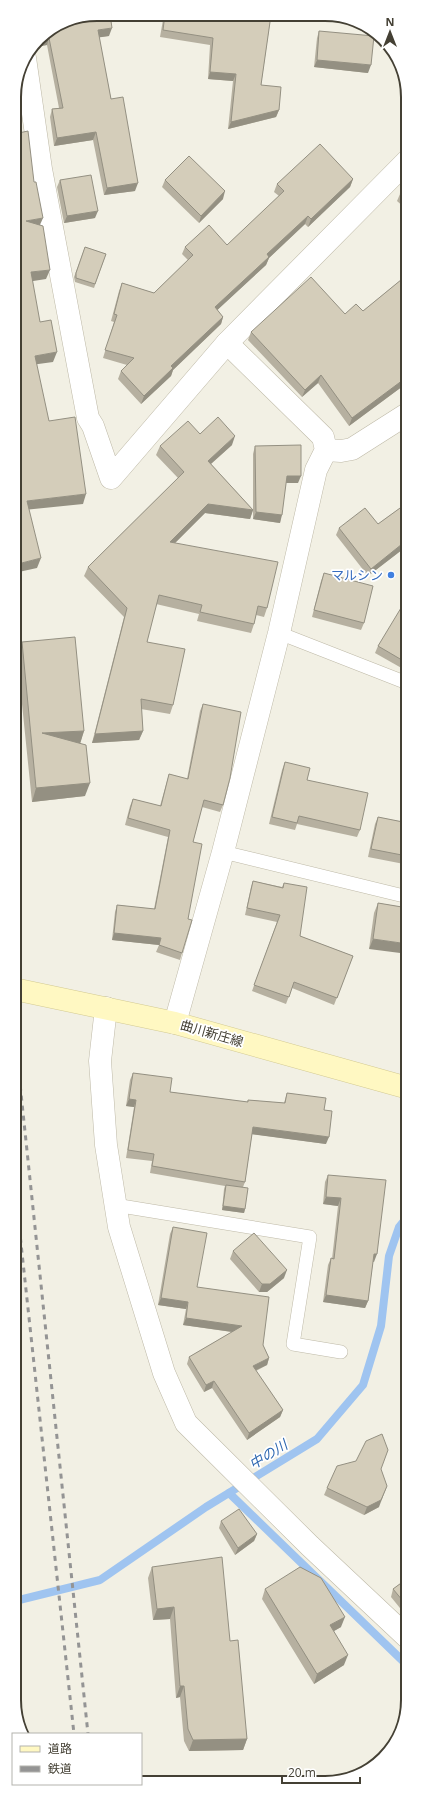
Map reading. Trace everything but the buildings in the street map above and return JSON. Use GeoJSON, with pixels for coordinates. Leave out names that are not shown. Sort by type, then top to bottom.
{"type":"FeatureCollection","features":[{"type":"Feature","properties":{"kind":"main road","name":"曲川新庄線"},"geometry":{"type":"LineString","coordinates":[[21,990],[175,1023],[401,1086]]}},
{"type":"Feature","properties":{"kind":"street"},"geometry":{"type":"LineString","coordinates":[[27,69],[41,169],[88,418],[93,426],[111,478],[227,343],[401,167]]}},
{"type":"Feature","properties":{"kind":"street"},"geometry":{"type":"LineString","coordinates":[[175,1023],[223,852],[279,633],[316,470],[326,450],[323,437],[227,343]]}},
{"type":"Feature","properties":{"kind":"street"},"geometry":{"type":"LineString","coordinates":[[326,450],[341,451],[352,449],[401,418]]}},
{"type":"Feature","properties":{"kind":"street"},"geometry":{"type":"LineString","coordinates":[[106,1008],[100,1061],[106,1145],[119,1228],[164,1373],[186,1423],[232,1470],[401,1631]]}},
{"type":"Feature","properties":{"kind":"lane"},"geometry":{"type":"LineString","coordinates":[[279,633],[401,680]]}},
{"type":"Feature","properties":{"kind":"lane"},"geometry":{"type":"LineString","coordinates":[[223,852],[401,895]]}},
{"type":"Feature","properties":{"kind":"lane"},"geometry":{"type":"LineString","coordinates":[[116,1205],[310,1236],[293,1344],[341,1352]]}},
{"type":"Feature","properties":{"kind":"waterway","name":"中の川"},"geometry":{"type":"LineString","coordinates":[[21,1600],[100,1580],[206,1507],[317,1439],[363,1385],[381,1326],[389,1256],[401,1225]]}},
{"type":"Feature","properties":{"kind":"waterway"},"geometry":{"type":"LineString","coordinates":[[229,1493],[401,1659]]}},
{"type":"Feature","properties":{"kind":"railway"},"geometry":{"type":"LineString","coordinates":[[21,1093],[88,1733]]}},
{"type":"Feature","properties":{"kind":"railway"},"geometry":{"type":"LineString","coordinates":[[21,1244],[74,1733]]}},
{"type":"Feature","properties":{"kind":"place","name":"マルシン"},"geometry":{"type":"Point","coordinates":[391,575]}}]}
